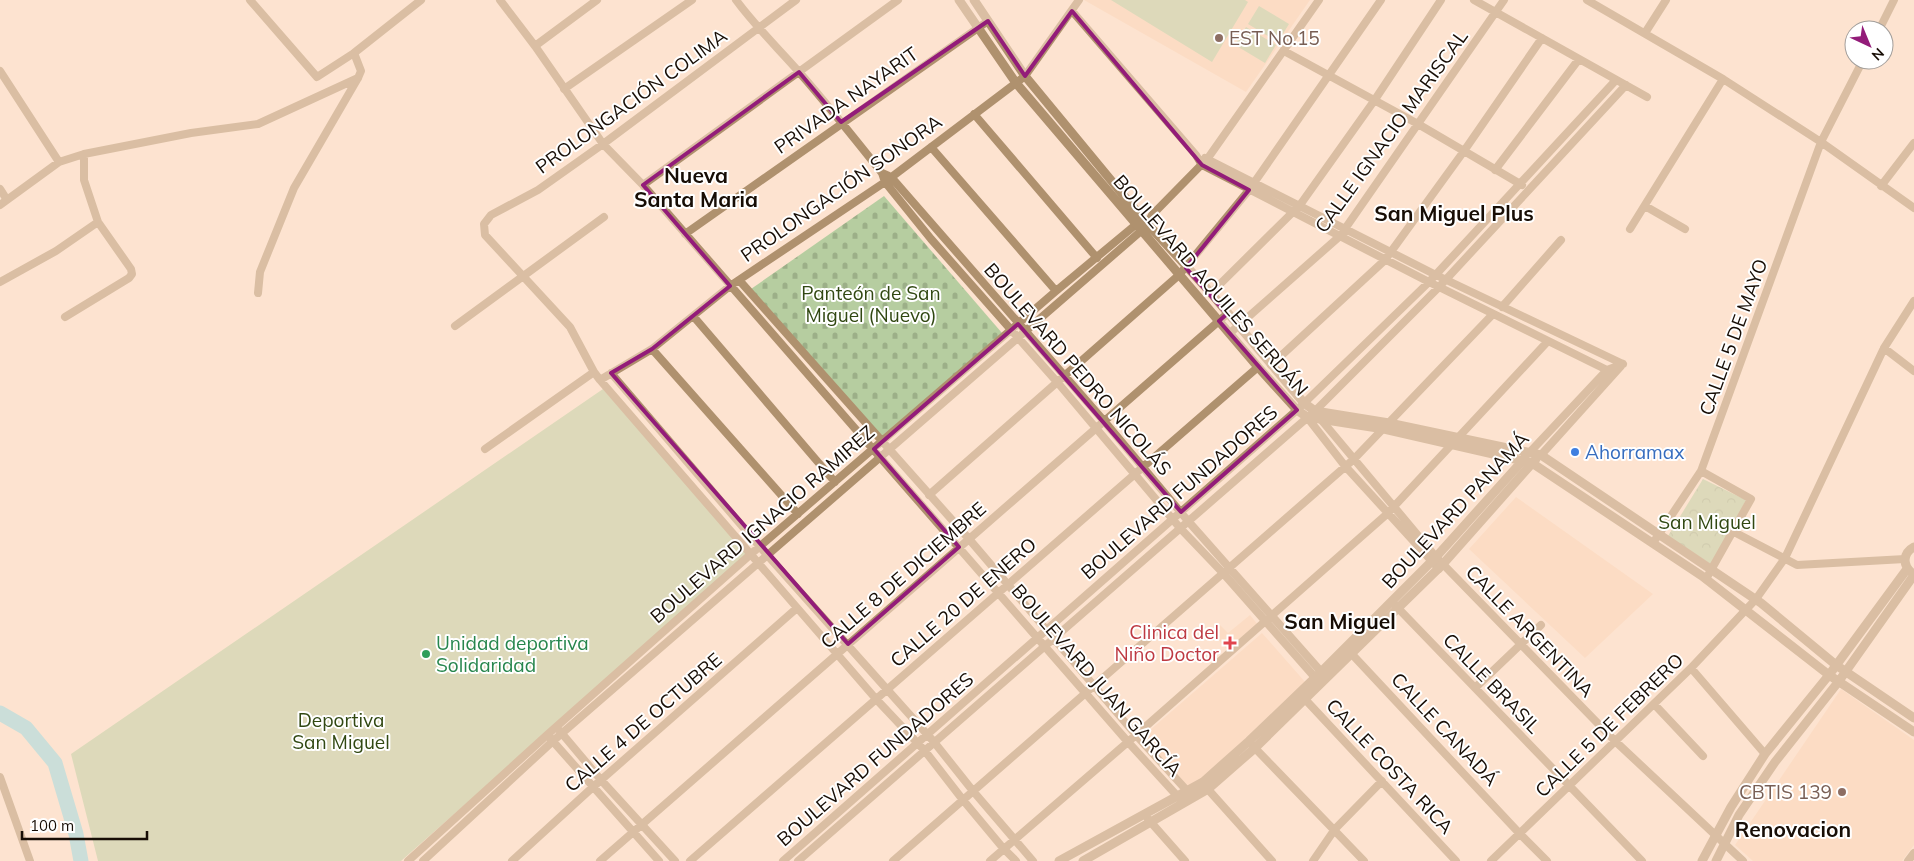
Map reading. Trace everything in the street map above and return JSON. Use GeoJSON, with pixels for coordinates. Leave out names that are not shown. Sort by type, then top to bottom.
{"type":"FeatureCollection","features":[{"type":"Feature","properties":{"kind":"street"},"geometry":{"type":"LineString","coordinates":[[250,0],[317,77],[354,53],[412,3],[421,0]]}},
{"type":"Feature","properties":{"kind":"street","name":"BOULEVARD JUAN GARCÍA"},"geometry":{"type":"LineString","coordinates":[[500,0],[535,46],[603,144],[643,185],[1085,693],[1180,799]]}},
{"type":"Feature","properties":{"kind":"street"},"geometry":{"type":"LineString","coordinates":[[535,46],[597,0]]}},
{"type":"Feature","properties":{"kind":"street"},"geometry":{"type":"LineString","coordinates":[[564,88],[692,0]]}},
{"type":"Feature","properties":{"kind":"street","name":"BOULEVARD PEDRO NICOLÁS"},"geometry":{"type":"LineString","coordinates":[[736,0],[757,28],[798,72],[888,180],[1104,421],[1181,512],[1226,570]]}},
{"type":"Feature","properties":{"kind":"street","name":"PROLONGACIÓN COLIMA"},"geometry":{"type":"LineString","coordinates":[[523,276],[485,235],[484,224],[490,215],[538,190],[603,144],[796,0]]}},
{"type":"Feature","properties":{"kind":"street"},"geometry":{"type":"LineString","coordinates":[[643,185],[898,0]]}},
{"type":"Feature","properties":{"kind":"street","name":"BOULEVARD AQUILES SERDÁN"},"geometry":{"type":"LineString","coordinates":[[958,0],[1016,83],[1211,293],[1304,403],[1314,410],[1386,426],[1540,455],[1756,599],[1845,671],[1914,718]]}},
{"type":"Feature","properties":{"kind":"street","name":"BOULEVARD AQUILES SERDÁN"},"geometry":{"type":"LineString","coordinates":[[974,0],[1025,76],[1144,222],[1180,276],[1297,410],[1307,417],[1322,421],[1386,426],[1450,445],[1532,463],[1706,579],[1828,675],[1839,680],[1914,732]]}},
{"type":"Feature","properties":{"kind":"street","name":"PROLONGACIÓN SONORA"},"geometry":{"type":"LineString","coordinates":[[600,380],[652,350],[730,286],[888,180],[1025,76],[1079,0]]}},
{"type":"Feature","properties":{"kind":"street"},"geometry":{"type":"LineString","coordinates":[[1144,222],[1208,158],[1320,0]]}},
{"type":"Feature","properties":{"kind":"street"},"geometry":{"type":"LineString","coordinates":[[929,495],[1180,276],[1249,190],[1381,0]]}},
{"type":"Feature","properties":{"kind":"street"},"geometry":{"type":"LineString","coordinates":[[1211,293],[1300,205],[1441,0]]}},
{"type":"Feature","properties":{"kind":"street"},"geometry":{"type":"LineString","coordinates":[[1474,0],[1647,97]]}},
{"type":"Feature","properties":{"kind":"street","name":"CALLE IGNACIO MARISCAL"},"geometry":{"type":"LineString","coordinates":[[1230,332],[1340,236],[1504,0]]}},
{"type":"Feature","properties":{"kind":"street"},"geometry":{"type":"LineString","coordinates":[[1587,0],[1722,79],[1821,142],[1914,208]]}},
{"type":"Feature","properties":{"kind":"street"},"geometry":{"type":"LineString","coordinates":[[1645,33],[1666,0]]}},
{"type":"Feature","properties":{"kind":"street"},"geometry":{"type":"LineString","coordinates":[[1884,20],[1894,0]]}},
{"type":"Feature","properties":{"kind":"street"},"geometry":{"type":"LineString","coordinates":[[1072,11],[1196,155],[1202,165],[1385,260],[1607,370],[1623,364]]}},
{"type":"Feature","properties":{"kind":"street","name":"PRIVADA NAYARIT"},"geometry":{"type":"LineString","coordinates":[[685,234],[841,122],[988,21]]}},
{"type":"Feature","properties":{"kind":"street"},"geometry":{"type":"LineString","coordinates":[[1271,365],[1392,252],[1542,38]]}},
{"type":"Feature","properties":{"kind":"street"},"geometry":{"type":"LineString","coordinates":[[1284,52],[1418,124],[1530,190]]}},
{"type":"Feature","properties":{"kind":"street"},"geometry":{"type":"LineString","coordinates":[[258,293],[260,272],[294,188],[361,71],[354,53]]}},
{"type":"Feature","properties":{"kind":"street"},"geometry":{"type":"LineString","coordinates":[[1495,170],[1579,59]]}},
{"type":"Feature","properties":{"kind":"street","name":"CALLE 5 DE MAYO"},"geometry":{"type":"LineString","coordinates":[[1653,544],[1702,471],[1821,142],[1858,70]]}},
{"type":"Feature","properties":{"kind":"street"},"geometry":{"type":"LineString","coordinates":[[0,71],[59,162]]}},
{"type":"Feature","properties":{"kind":"street"},"geometry":{"type":"LineString","coordinates":[[0,205],[59,162],[84,154],[191,133],[258,124],[358,78]]}},
{"type":"Feature","properties":{"kind":"street"},"geometry":{"type":"LineString","coordinates":[[1630,229],[1722,79]]}},
{"type":"Feature","properties":{"kind":"street","name":"BOULEVARD FUNDADORES"},"geometry":{"type":"LineString","coordinates":[[783,861],[1297,410],[1436,275],[1616,80]]}},
{"type":"Feature","properties":{"kind":"street"},"geometry":{"type":"LineString","coordinates":[[798,861],[1307,417],[1446,280],[1626,85]]}},
{"type":"Feature","properties":{"kind":"street"},"geometry":{"type":"LineString","coordinates":[[974,114],[1097,258]]}},
{"type":"Feature","properties":{"kind":"street"},"geometry":{"type":"LineString","coordinates":[[1881,186],[1914,143]]}},
{"type":"Feature","properties":{"kind":"street"},"geometry":{"type":"LineString","coordinates":[[931,147],[1056,290]]}},
{"type":"Feature","properties":{"kind":"street"},"geometry":{"type":"LineString","coordinates":[[65,317],[130,278],[132,274],[131,269],[98,222],[84,180],[84,154]]}},
{"type":"Feature","properties":{"kind":"street"},"geometry":{"type":"LineString","coordinates":[[1196,155],[1208,158],[1446,280],[1623,364]]}},
{"type":"Feature","properties":{"kind":"street","name":"BOULEVARD PEDRO NICOLÁS"},"geometry":{"type":"LineString","coordinates":[[888,180],[931,239],[1058,383],[1173,520],[1272,615],[1321,678]]}},
{"type":"Feature","properties":{"kind":"street"},"geometry":{"type":"LineString","coordinates":[[0,189],[7,200]]}},
{"type":"Feature","properties":{"kind":"street"},"geometry":{"type":"LineString","coordinates":[[1645,206],[1684,229]]}},
{"type":"Feature","properties":{"kind":"street"},"geometry":{"type":"LineString","coordinates":[[455,326],[604,217]]}},
{"type":"Feature","properties":{"kind":"street"},"geometry":{"type":"LineString","coordinates":[[0,282],[56,251],[98,222]]}},
{"type":"Feature","properties":{"kind":"street","name":"BOULEVARD IGNACIO RAMIREZ"},"geometry":{"type":"LineString","coordinates":[[408,861],[751,554],[1056,290],[1144,222]]}},
{"type":"Feature","properties":{"kind":"street","name":"BOULEVARD IGNACIO RAMIREZ"},"geometry":{"type":"LineString","coordinates":[[423,861],[562,733],[881,457],[1144,222]]}},
{"type":"Feature","properties":{"kind":"street"},"geometry":{"type":"LineString","coordinates":[[1502,307],[1561,240]]}},
{"type":"Feature","properties":{"kind":"street"},"geometry":{"type":"LineString","coordinates":[[523,276],[570,327],[600,380],[876,699],[918,744],[1003,848],[1016,861]]}},
{"type":"Feature","properties":{"kind":"street","name":"BOULEVARD JUAN GARCÍA"},"geometry":{"type":"LineString","coordinates":[[739,280],[969,539],[1136,735],[1189,794]]}},
{"type":"Feature","properties":{"kind":"street","name":"CALLE 5 DE FEBRERO"},"geometry":{"type":"LineString","coordinates":[[1491,861],[1691,668],[1756,599],[1785,558],[1884,348],[1914,301]]}},
{"type":"Feature","properties":{"kind":"street","name":"CALLE 8 DE DICIEMBRE"},"geometry":{"type":"LineString","coordinates":[[600,861],[1227,314]]}},
{"type":"Feature","properties":{"kind":"street"},"geometry":{"type":"LineString","coordinates":[[893,861],[1354,459],[1493,314]]}},
{"type":"Feature","properties":{"kind":"street"},"geometry":{"type":"LineString","coordinates":[[694,317],[835,482]]}},
{"type":"Feature","properties":{"kind":"street"},"geometry":{"type":"LineString","coordinates":[[990,861],[1266,622],[1387,514],[1548,341]]}},
{"type":"Feature","properties":{"kind":"street"},"geometry":{"type":"LineString","coordinates":[[1884,348],[1914,371]]}},
{"type":"Feature","properties":{"kind":"street"},"geometry":{"type":"LineString","coordinates":[[652,350],[798,514]]}},
{"type":"Feature","properties":{"kind":"street","name":"BOULEVARD PANAMÁ"},"geometry":{"type":"LineString","coordinates":[[1082,861],[1094,858],[1148,819],[1205,786],[1252,745],[1349,651],[1399,609],[1441,567],[1532,463],[1623,364]]}},
{"type":"Feature","properties":{"kind":"street","name":"CALLE 20 DE ENERO"},"geometry":{"type":"LineString","coordinates":[[690,861],[1258,367]]}},
{"type":"Feature","properties":{"kind":"street","name":"BOULEVARD PANAMÁ"},"geometry":{"type":"LineString","coordinates":[[1349,651],[1392,601],[1607,370]]}},
{"type":"Feature","properties":{"kind":"street"},"geometry":{"type":"LineString","coordinates":[[485,449],[594,372]]}},
{"type":"Feature","properties":{"kind":"street"},"geometry":{"type":"LineString","coordinates":[[611,373],[760,547],[928,735],[1033,861]]}},
{"type":"Feature","properties":{"kind":"street"},"geometry":{"type":"LineString","coordinates":[[1314,410],[1394,507],[1433,559]]}},
{"type":"Feature","properties":{"kind":"street"},"geometry":{"type":"LineString","coordinates":[[1307,417],[1344,466],[1387,514],[1433,559]]}},
{"type":"Feature","properties":{"kind":"street"},"geometry":{"type":"LineString","coordinates":[[1702,471],[1751,499],[1706,579]]}},
{"type":"Feature","properties":{"kind":"street"},"geometry":{"type":"LineString","coordinates":[[1734,532],[1797,565],[1905,559]]}},
{"type":"Feature","properties":{"kind":"street"},"geometry":{"type":"LineString","coordinates":[[1912,573],[1905,559],[1907,553],[1914,547]]}},
{"type":"Feature","properties":{"kind":"street","name":"CALLE ARGENTINA"},"geometry":{"type":"LineString","coordinates":[[1433,559],[1522,645],[1615,741],[1743,861]]}},
{"type":"Feature","properties":{"kind":"street"},"geometry":{"type":"LineString","coordinates":[[1226,570],[1266,622],[1321,678]]}},
{"type":"Feature","properties":{"kind":"street"},"geometry":{"type":"LineString","coordinates":[[1702,861],[1765,754],[1836,664],[1912,573]]}},
{"type":"Feature","properties":{"kind":"street"},"geometry":{"type":"LineString","coordinates":[[1716,861],[1739,815],[1775,762],[1839,680],[1912,573]]}},
{"type":"Feature","properties":{"kind":"street","name":"CALLE BRASIL"},"geometry":{"type":"LineString","coordinates":[[1392,601],[1642,861]]}},
{"type":"Feature","properties":{"kind":"street","name":"CALLE 4 DE OCTUBRE"},"geometry":{"type":"LineString","coordinates":[[512,861],[593,787],[797,608]]}},
{"type":"Feature","properties":{"kind":"street"},"geometry":{"type":"LineString","coordinates":[[1475,688],[1541,625]]}},
{"type":"Feature","properties":{"kind":"street","name":"CALLE CANADÁ"},"geometry":{"type":"LineString","coordinates":[[1349,651],[1547,861]]}},
{"type":"Feature","properties":{"kind":"street"},"geometry":{"type":"LineString","coordinates":[[1691,668],[1765,754]]}},
{"type":"Feature","properties":{"kind":"street","name":"CALLE COSTA RICA"},"geometry":{"type":"LineString","coordinates":[[1302,697],[1456,861]]}},
{"type":"Feature","properties":{"kind":"street"},"geometry":{"type":"LineString","coordinates":[[1654,704],[1703,756]]}},
{"type":"Feature","properties":{"kind":"street"},"geometry":{"type":"LineString","coordinates":[[556,727],[601,780],[675,861]]}},
{"type":"Feature","properties":{"kind":"street"},"geometry":{"type":"LineString","coordinates":[[547,735],[659,861]]}},
{"type":"Feature","properties":{"kind":"street"},"geometry":{"type":"LineString","coordinates":[[1252,745],[1364,861]]}},
{"type":"Feature","properties":{"kind":"street"},"geometry":{"type":"LineString","coordinates":[[0,777],[30,861]]}},
{"type":"Feature","properties":{"kind":"street"},"geometry":{"type":"LineString","coordinates":[[1313,861],[1335,829],[1382,781]]}},
{"type":"Feature","properties":{"kind":"street"},"geometry":{"type":"LineString","coordinates":[[1205,786],[1272,861]]}},
{"type":"Feature","properties":{"kind":"street"},"geometry":{"type":"LineString","coordinates":[[1148,819],[1185,861]]}},
{"type":"Feature","properties":{"kind":"street","name":"BOULEVARD PANAMÁ"},"geometry":{"type":"LineString","coordinates":[[1059,861],[1085,847],[1148,819]]}},
{"type":"Feature","properties":{"kind":"street"},"geometry":{"type":"LineString","coordinates":[[1085,847],[1094,858]]}},
{"type":"Feature","properties":{"kind":"street"},"geometry":{"type":"LineString","coordinates":[[1908,861],[1914,853]]}},
{"type":"Feature","properties":{"kind":"highlighted area"},"geometry":{"type":"Polygon","coordinates":[[[1072,11],[1202,165],[1249,190],[1186,268],[1227,314],[1219,321],[1297,410],[1181,512],[1018,324],[874,449],[959,547],[848,644],[611,373],[652,349],[730,286],[643,185],[799,72],[841,122],[988,21],[1025,76],[1072,11]]]}},
{"type":"Feature","properties":{"kind":"shaded area","name":"EST No.15"},"geometry":{"type":"Polygon","coordinates":[[[1084,0],[1310,0],[1246,92],[1084,0]]]}},
{"type":"Feature","properties":{"kind":"shaded area"},"geometry":{"type":"Polygon","coordinates":[[[1516,497],[1653,594],[1585,658],[1469,549],[1516,497]]]}},
{"type":"Feature","properties":{"kind":"shaded area","name":"Clinica del Niño Doctor"},"geometry":{"type":"Polygon","coordinates":[[[1250,615],[1259,626],[1229,652],[1211,631],[1220,625],[1228,633],[1250,615]]]}},
{"type":"Feature","properties":{"kind":"shaded area"},"geometry":{"type":"Polygon","coordinates":[[[1262,633],[1306,683],[1208,775],[1188,789],[1142,737],[1262,633]]]}},
{"type":"Feature","properties":{"kind":"shaded area","name":"CBTIS 139"},"geometry":{"type":"Polygon","coordinates":[[[1841,689],[1914,740],[1914,845],[1902,861],[1753,861],[1735,845],[1841,689]]]}},
{"type":"Feature","properties":{"kind":"green space"},"geometry":{"type":"Polygon","coordinates":[[[1111,0],[1245,0],[1248,2],[1212,62],[1111,0]]]}},
{"type":"Feature","properties":{"kind":"green space"},"geometry":{"type":"Polygon","coordinates":[[[1259,6],[1289,24],[1278,42],[1248,24],[1259,6]]]}},
{"type":"Feature","properties":{"kind":"green space"},"geometry":{"type":"Polygon","coordinates":[[[1246,27],[1276,45],[1265,63],[1235,45],[1246,27]]]}},
{"type":"Feature","properties":{"kind":"green space","name":"Panteón de San Miguel (Nuevo)"},"geometry":{"type":"Polygon","coordinates":[[[884,196],[1002,333],[883,438],[751,289],[884,196]]]}},
{"type":"Feature","properties":{"kind":"green space","name":"Unidad deportiva Solidaridad"},"geometry":{"type":"Polygon","coordinates":[[[603,389],[749,554],[401,861],[98,861],[71,754],[603,389]]]}},
{"type":"Feature","properties":{"kind":"green space","name":"San Miguel"},"geometry":{"type":"Polygon","coordinates":[[[1703,479],[1746,500],[1712,565],[1668,536],[1703,479]]]}},
{"type":"Feature","properties":{"kind":"waterway"},"geometry":{"type":"LineString","coordinates":[[0,713],[26,728],[55,763],[76,834],[81,861]]}},
{"type":"Feature","properties":{"kind":"place","name":"EST No.15"},"geometry":{"type":"Point","coordinates":[1219,38]}},
{"type":"Feature","properties":{"kind":"place","name":"Ahorramax"},"geometry":{"type":"Point","coordinates":[1575,452]}},
{"type":"Feature","properties":{"kind":"place","name":"Clinica del Niño Doctor"},"geometry":{"type":"Point","coordinates":[1230,643]}},
{"type":"Feature","properties":{"kind":"place","name":"Unidad deportiva Solidaridad"},"geometry":{"type":"Point","coordinates":[426,654]}},
{"type":"Feature","properties":{"kind":"place","name":"CBTIS 139"},"geometry":{"type":"Point","coordinates":[1842,792]}},
{"type":"Feature","properties":{"kind":"district","name":"Nueva Santa Maria"},"geometry":{"type":"Point","coordinates":[696,187]}},
{"type":"Feature","properties":{"kind":"district","name":"San Miguel Plus"},"geometry":{"type":"Point","coordinates":[1454,213]}},
{"type":"Feature","properties":{"kind":"district","name":"San Miguel"},"geometry":{"type":"Point","coordinates":[1340,621]}},
{"type":"Feature","properties":{"kind":"district","name":"Renovacion"},"geometry":{"type":"Point","coordinates":[1793,829]}},
{"type":"Feature","properties":{"kind":"park label","name":"Deportiva San Miguel"},"geometry":{"type":"Point","coordinates":[341,731]}}]}
